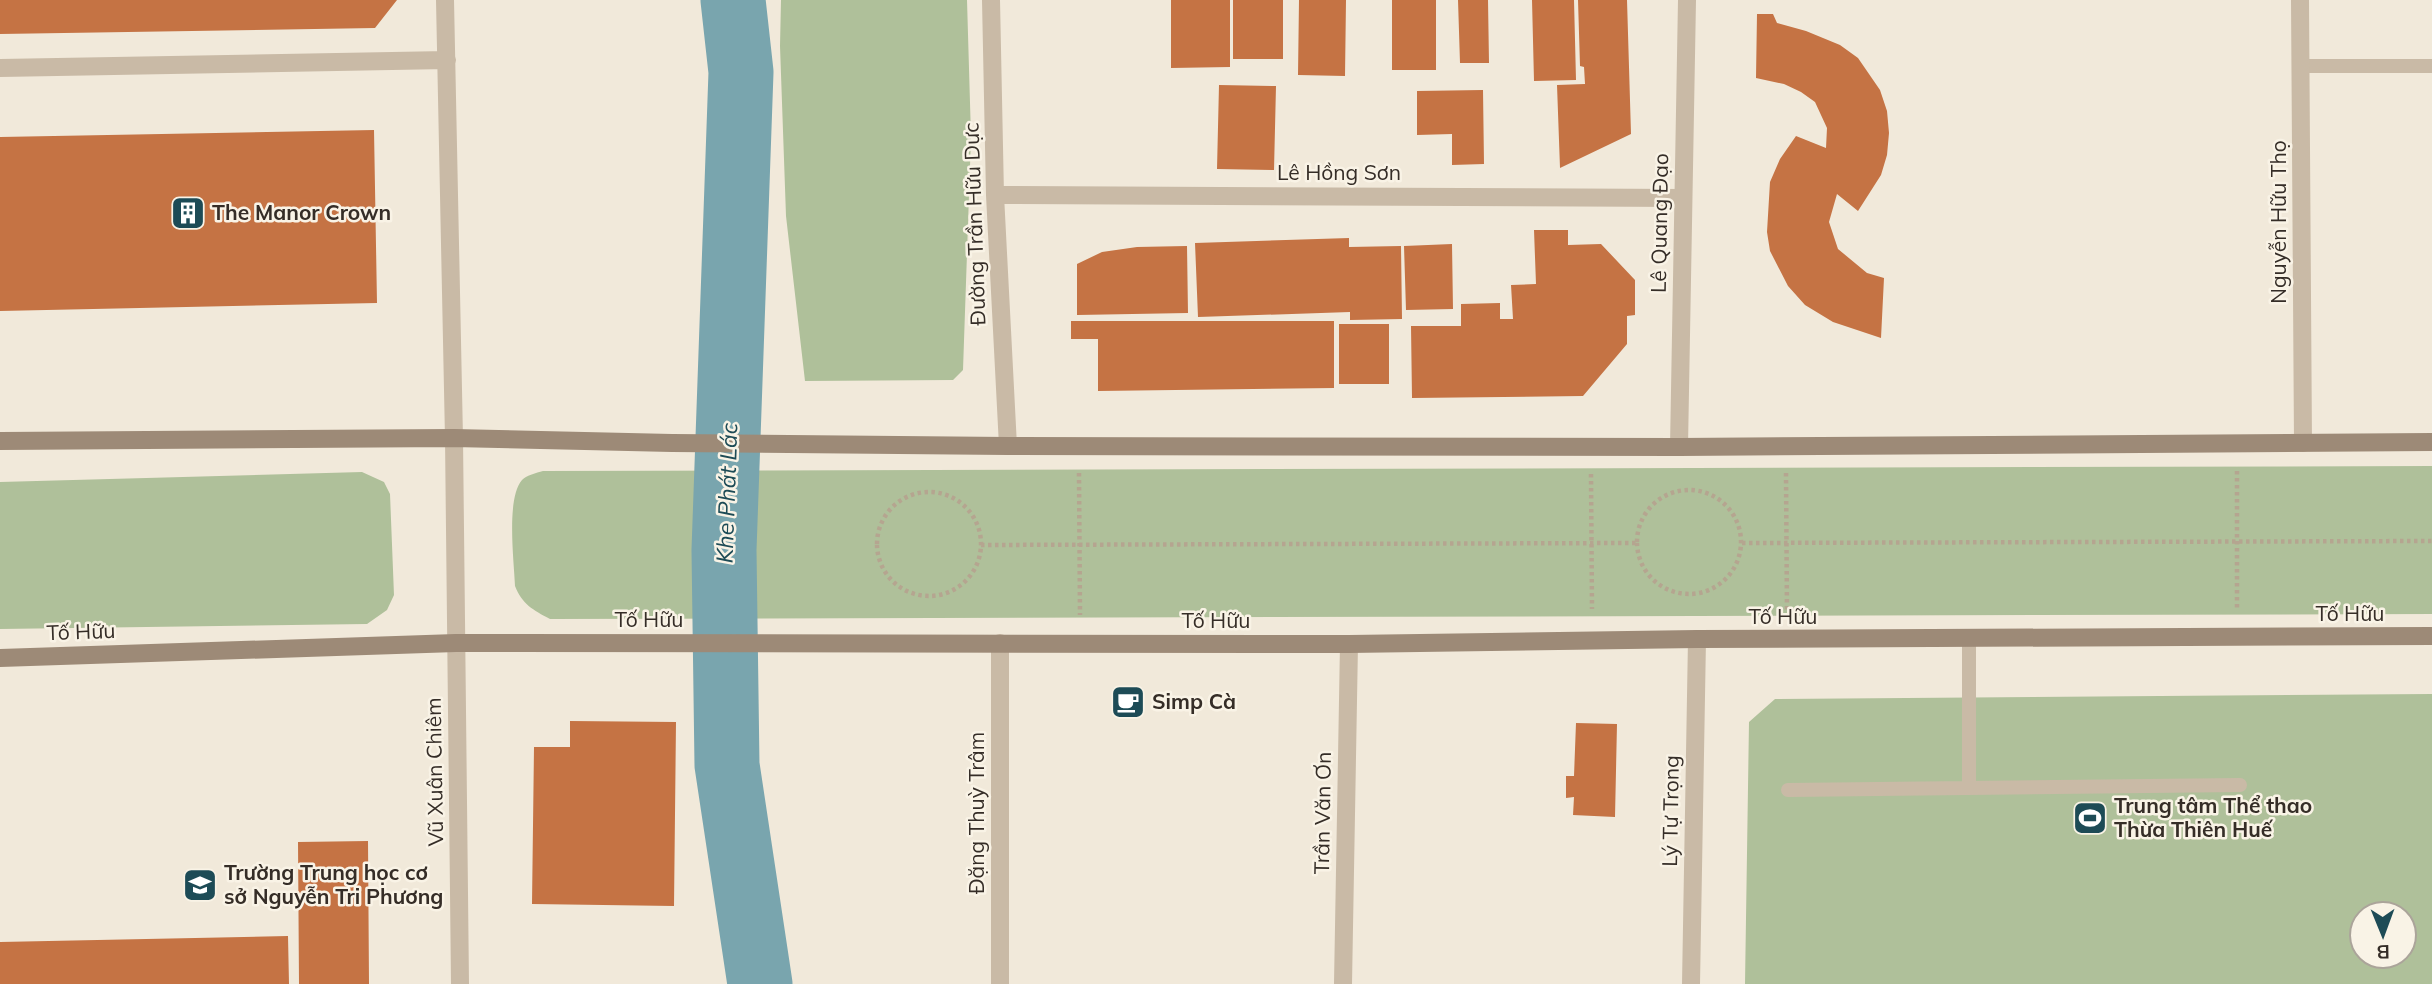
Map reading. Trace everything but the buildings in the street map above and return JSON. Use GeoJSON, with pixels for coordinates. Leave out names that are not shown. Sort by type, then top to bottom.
{"type":"FeatureCollection","features":[{"type":"Feature","properties":{"kind":"main road"},"geometry":{"type":"LineString","coordinates":[[0,442],[454,438],[1008,446],[1679,447],[2432,442]]}},
{"type":"Feature","properties":{"kind":"main road","name":"Tố Hữu"},"geometry":{"type":"LineString","coordinates":[[0,658],[456,643],[766,641],[1349,644],[1697,639],[2432,636]]}},
{"type":"Feature","properties":{"kind":"street","name":"Vũ Xuân Chiêm"},"geometry":{"type":"LineString","coordinates":[[445,0],[454,438],[460,984]]}},
{"type":"Feature","properties":{"kind":"street","name":"Đường Trần Hữu Dực"},"geometry":{"type":"LineString","coordinates":[[991,0],[995,195],[1008,446]]}},
{"type":"Feature","properties":{"kind":"street","name":"Lê Quang Đạo"},"geometry":{"type":"LineString","coordinates":[[1679,447],[1687,0]]}},
{"type":"Feature","properties":{"kind":"street","name":"Nguyễn Hữu Thọ"},"geometry":{"type":"LineString","coordinates":[[2300,0],[2303,443]]}},
{"type":"Feature","properties":{"kind":"street"},"geometry":{"type":"LineString","coordinates":[[0,68],[447,60]]}},
{"type":"Feature","properties":{"kind":"street","name":"Lê Hồng Sơn"},"geometry":{"type":"LineString","coordinates":[[995,195],[1683,198]]}},
{"type":"Feature","properties":{"kind":"street","name":"Lý Tự Trọng"},"geometry":{"type":"LineString","coordinates":[[1691,984],[1697,639]]}},
{"type":"Feature","properties":{"kind":"street","name":"Đặng Thuỳ Trâm"},"geometry":{"type":"LineString","coordinates":[[1000,643],[1000,984]]}},
{"type":"Feature","properties":{"kind":"street","name":"Trần Văn Ơn"},"geometry":{"type":"LineString","coordinates":[[1343,984],[1349,644]]}},
{"type":"Feature","properties":{"kind":"lane"},"geometry":{"type":"LineString","coordinates":[[2300,66],[2432,66]]}},
{"type":"Feature","properties":{"kind":"lane"},"geometry":{"type":"LineString","coordinates":[[1969,638],[1969,788]]}},
{"type":"Feature","properties":{"kind":"lane"},"geometry":{"type":"LineString","coordinates":[[1788,790],[2240,785]]}},
{"type":"Feature","properties":{"kind":"path"},"geometry":{"type":"LineString","coordinates":[[1591,469],[1592,609]]}},
{"type":"Feature","properties":{"kind":"path"},"geometry":{"type":"LineString","coordinates":[[1080,471],[1080,615]]}},
{"type":"Feature","properties":{"kind":"path"},"geometry":{"type":"LineString","coordinates":[[2237,471],[2237,609]]}},
{"type":"Feature","properties":{"kind":"path"},"geometry":{"type":"LineString","coordinates":[[1786,473],[1787,612]]}},
{"type":"Feature","properties":{"kind":"path"},"geometry":{"type":"LineString","coordinates":[[1689,490],[1705,492],[1720,500],[1732,512],[1742,543],[1739,559],[1725,579],[1705,591],[1689,594],[1673,591],[1659,584],[1647,573],[1640,559],[1637,543],[1639,527],[1646,512],[1658,500],[1673,492],[1689,490]]}},
{"type":"Feature","properties":{"kind":"path"},"geometry":{"type":"LineString","coordinates":[[929,492],[946,495],[960,502],[972,515],[979,529],[981,545],[979,561],[971,576],[959,587],[945,594],[929,597],[898,587],[887,575],[880,561],[877,545],[879,529],[886,514],[913,495],[929,492]]}},
{"type":"Feature","properties":{"kind":"path"},"geometry":{"type":"LineString","coordinates":[[1742,543],[2432,541]]}},
{"type":"Feature","properties":{"kind":"path"},"geometry":{"type":"LineString","coordinates":[[981,545],[1637,543]]}},
{"type":"Feature","properties":{"kind":"green space"},"geometry":{"type":"Polygon","coordinates":[[[781,0],[967,0],[971,137],[963,370],[953,380],[805,381],[786,216],[781,0]]]}},
{"type":"Feature","properties":{"kind":"green space"},"geometry":{"type":"Polygon","coordinates":[[[2432,466],[2432,614],[550,619],[529,606],[515,586],[512,515],[514,501],[522,480],[543,471],[2432,466]]]}},
{"type":"Feature","properties":{"kind":"green space"},"geometry":{"type":"Polygon","coordinates":[[[362,472],[384,482],[390,494],[394,595],[387,610],[367,624],[0,629],[0,482],[362,472]]]}},
{"type":"Feature","properties":{"kind":"green space","name":"Trung tâm Thể thao Thừa Thiên Huế"},"geometry":{"type":"Polygon","coordinates":[[[2432,694],[2432,984],[1745,984],[1749,722],[1775,699],[2432,694]]]}},
{"type":"Feature","properties":{"kind":"waterway","name":"Khe Phát Lác"},"geometry":{"type":"LineString","coordinates":[[733,0],[741,72],[724,550],[727,765],[760,984]]}},
{"type":"Feature","properties":{"kind":"place","name":"The Manor Crown"},"geometry":{"type":"Point","coordinates":[188,213]}},
{"type":"Feature","properties":{"kind":"place","name":"Simp Cà"},"geometry":{"type":"Point","coordinates":[1128,702]}},
{"type":"Feature","properties":{"kind":"place","name":"Trung tâm Thể thao Thừa Thiên Huế"},"geometry":{"type":"Point","coordinates":[2090,818]}},
{"type":"Feature","properties":{"kind":"place","name":"Trường Trung học cơ sở Nguyễn Tri Phương"},"geometry":{"type":"Point","coordinates":[200,885]}}]}
